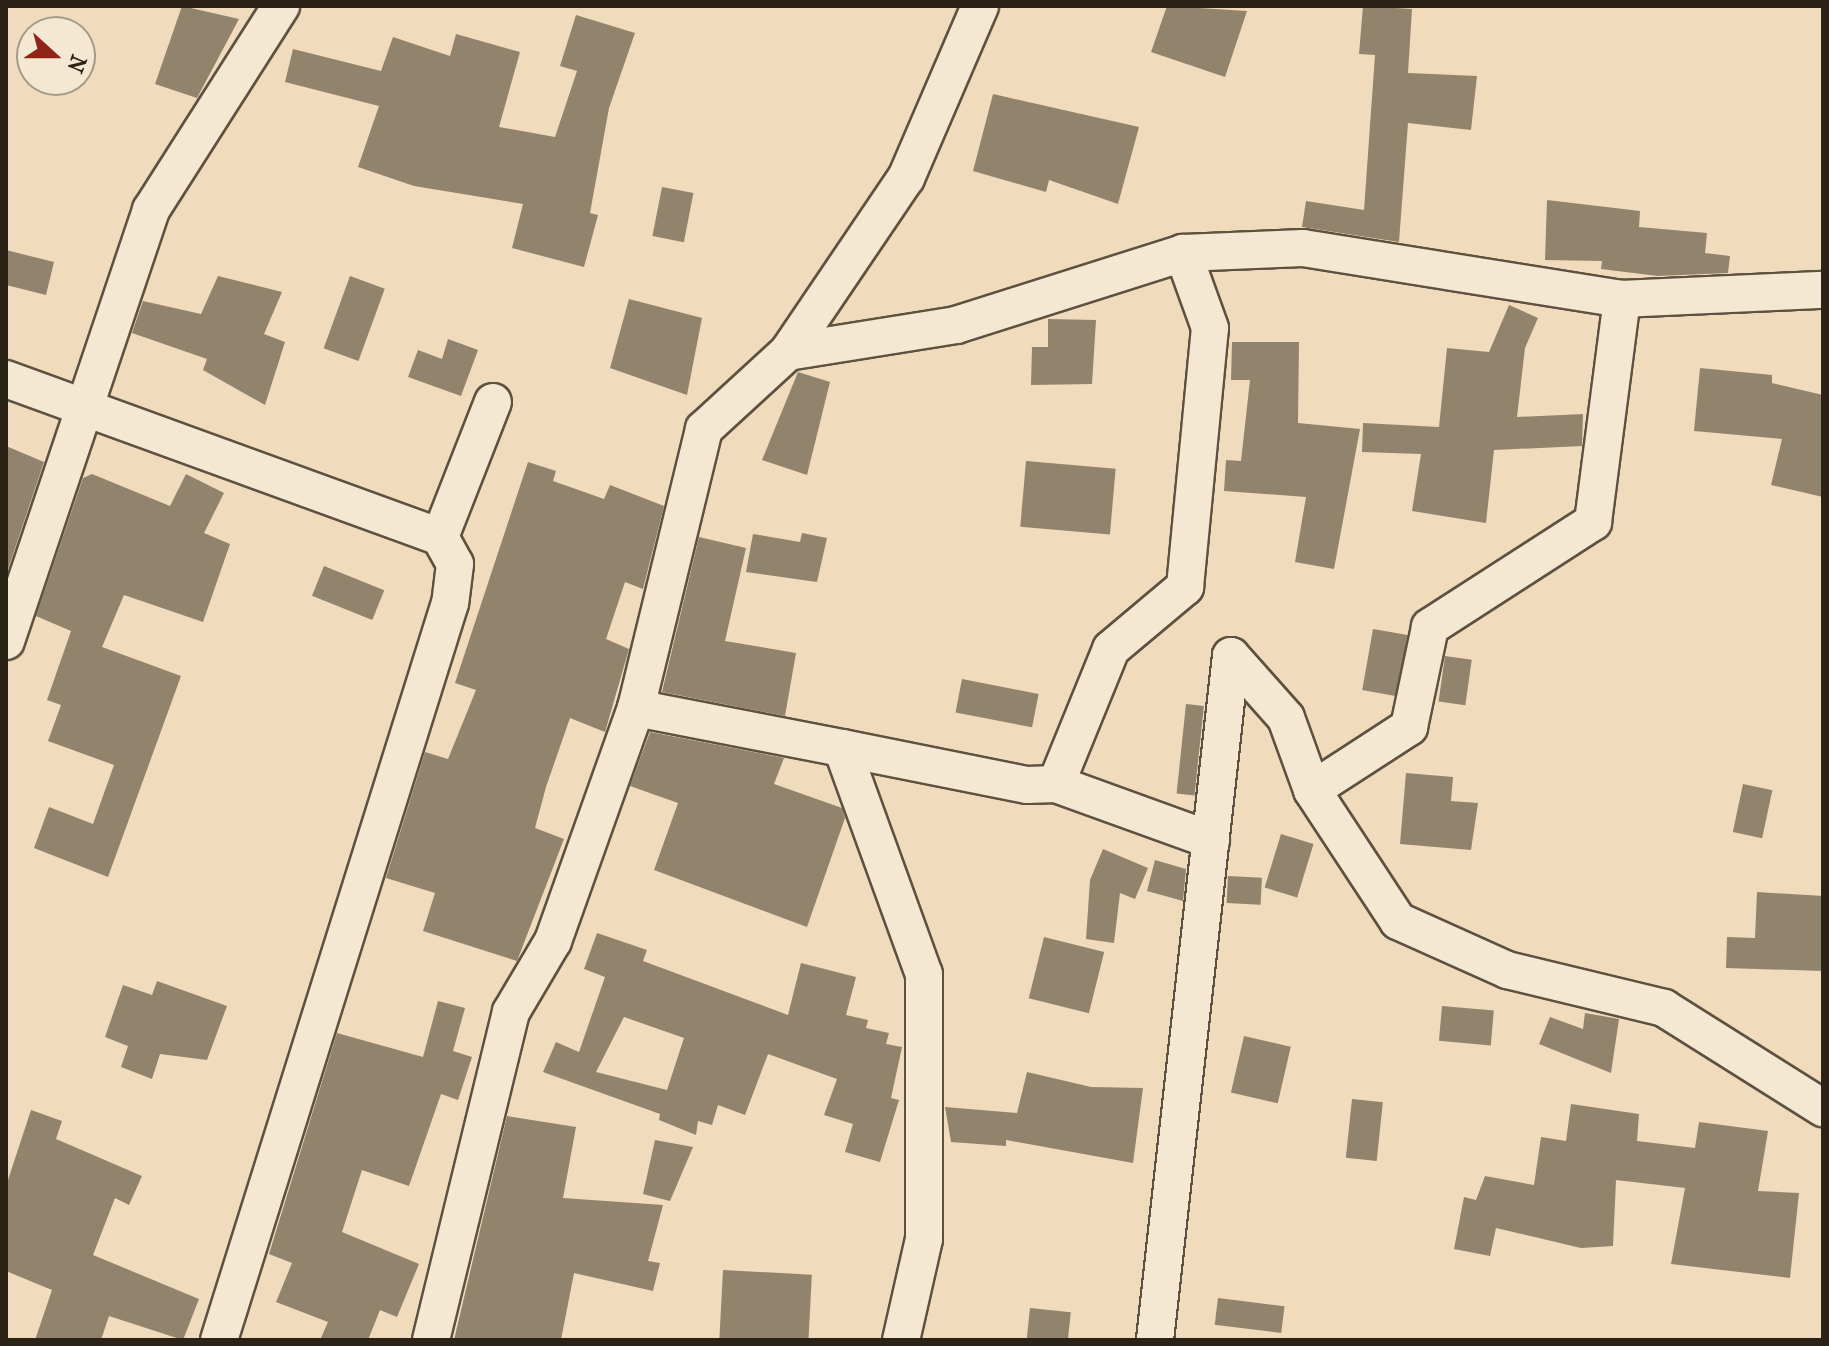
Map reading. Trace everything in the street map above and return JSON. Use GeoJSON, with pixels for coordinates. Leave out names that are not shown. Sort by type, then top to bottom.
{"type":"FeatureCollection","features":[{"type":"Feature","properties":{"kind":"street"},"geometry":{"type":"LineString","coordinates":[[6,641],[86,412],[151,210],[281,6]]}},
{"type":"Feature","properties":{"kind":"street"},"geometry":{"type":"LineString","coordinates":[[431,1340],[511,1012],[553,941],[636,708],[704,429],[788,352],[906,178],[980,6]]}},
{"type":"Feature","properties":{"kind":"street"},"geometry":{"type":"LineString","coordinates":[[788,352],[956,325],[1183,253],[1303,248],[1622,299],[1823,290]]}},
{"type":"Feature","properties":{"kind":"street"},"geometry":{"type":"LineString","coordinates":[[1056,784],[1111,649],[1185,587],[1210,328],[1183,253]]}},
{"type":"Feature","properties":{"kind":"street"},"geometry":{"type":"LineString","coordinates":[[1312,790],[1409,727],[1430,627],[1593,522],[1622,299]]}},
{"type":"Feature","properties":{"kind":"street"},"geometry":{"type":"LineString","coordinates":[[6,379],[86,412],[440,537],[455,564],[450,603],[219,1340]]}},
{"type":"Feature","properties":{"kind":"street"},"geometry":{"type":"LineString","coordinates":[[440,537],[493,402]]}},
{"type":"Feature","properties":{"kind":"street"},"geometry":{"type":"LineString","coordinates":[[1155,1340],[1231,656],[1286,718],[1312,790],[1398,921],[1507,970],[1664,1008],[1823,1108]]}},
{"type":"Feature","properties":{"kind":"street"},"geometry":{"type":"LineString","coordinates":[[636,708],[1027,785],[1056,784],[1211,840]]}},
{"type":"Feature","properties":{"kind":"street"},"geometry":{"type":"LineString","coordinates":[[842,748],[924,974],[924,1239],[901,1340]]}},
{"type":"Feature","properties":{"kind":"building"},"geometry":{"type":"Polygon","coordinates":[[[182,6],[239,19],[197,98],[155,84],[182,6]]]}},
{"type":"Feature","properties":{"kind":"building"},"geometry":{"type":"Polygon","coordinates":[[[1167,6],[1247,11],[1225,77],[1151,52],[1167,6]]]}},
{"type":"Feature","properties":{"kind":"building"},"geometry":{"type":"Polygon","coordinates":[[[1363,6],[1412,9],[1408,73],[1477,76],[1471,130],[1408,123],[1399,242],[1302,227],[1306,201],[1364,210],[1375,55],[1359,54],[1363,6]]]}},
{"type":"Feature","properties":{"kind":"building"},"geometry":{"type":"Polygon","coordinates":[[[576,15],[635,33],[609,108],[590,213],[598,215],[584,267],[512,248],[523,204],[414,186],[358,167],[379,106],[285,82],[293,49],[381,71],[393,37],[450,56],[456,34],[520,52],[499,127],[555,137],[577,71],[560,66],[576,15]]]}},
{"type":"Feature","properties":{"kind":"building"},"geometry":{"type":"Polygon","coordinates":[[[993,94],[1139,127],[1118,204],[1049,180],[1046,192],[973,171],[993,94]]]}},
{"type":"Feature","properties":{"kind":"building"},"geometry":{"type":"Polygon","coordinates":[[[662,187],[693,193],[684,242],[652,236],[662,187]]]}},
{"type":"Feature","properties":{"kind":"building"},"geometry":{"type":"Polygon","coordinates":[[[1547,200],[1640,211],[1639,227],[1707,233],[1705,253],[1730,256],[1728,273],[1658,276],[1601,269],[1602,261],[1545,260],[1547,200]]]}},
{"type":"Feature","properties":{"kind":"building"},"geometry":{"type":"Polygon","coordinates":[[[6,250],[54,262],[46,295],[6,285],[6,250]]]}},
{"type":"Feature","properties":{"kind":"building"},"geometry":{"type":"Polygon","coordinates":[[[218,276],[282,292],[264,334],[285,342],[265,405],[203,370],[207,359],[132,333],[143,301],[201,314],[218,276]]]}},
{"type":"Feature","properties":{"kind":"building"},"geometry":{"type":"Polygon","coordinates":[[[350,276],[385,289],[358,361],[324,348],[350,276]]]}},
{"type":"Feature","properties":{"kind":"building"},"geometry":{"type":"Polygon","coordinates":[[[629,299],[702,318],[687,395],[610,368],[629,299]]]}},
{"type":"Feature","properties":{"kind":"building"},"geometry":{"type":"Polygon","coordinates":[[[1509,305],[1538,318],[1525,348],[1517,417],[1583,414],[1582,446],[1494,450],[1486,523],[1412,511],[1421,454],[1362,452],[1363,423],[1439,427],[1447,348],[1489,352],[1509,305]]]}},
{"type":"Feature","properties":{"kind":"building"},"geometry":{"type":"Polygon","coordinates":[[[1048,319],[1096,320],[1092,384],[1031,385],[1032,347],[1048,347],[1048,319]]]}},
{"type":"Feature","properties":{"kind":"building"},"geometry":{"type":"Polygon","coordinates":[[[448,339],[478,350],[461,396],[408,377],[418,350],[442,359],[448,339]]]}},
{"type":"Feature","properties":{"kind":"building"},"geometry":{"type":"Polygon","coordinates":[[[1232,342],[1299,342],[1298,423],[1360,429],[1334,569],[1295,562],[1306,497],[1224,491],[1226,460],[1241,461],[1250,380],[1231,380],[1232,342]]]}},
{"type":"Feature","properties":{"kind":"building"},"geometry":{"type":"Polygon","coordinates":[[[1700,368],[1772,375],[1772,383],[1823,395],[1823,497],[1771,485],[1782,439],[1694,431],[1700,368]]]}},
{"type":"Feature","properties":{"kind":"building"},"geometry":{"type":"Polygon","coordinates":[[[798,372],[830,382],[807,475],[762,460],[798,372]]]}},
{"type":"Feature","properties":{"kind":"building"},"geometry":{"type":"Polygon","coordinates":[[[6,446],[44,462],[6,575],[6,446]]]}},
{"type":"Feature","properties":{"kind":"building"},"geometry":{"type":"Polygon","coordinates":[[[1026,461],[1116,469],[1110,535],[1020,527],[1026,461]]]}},
{"type":"Feature","properties":{"kind":"building"},"geometry":{"type":"Polygon","coordinates":[[[528,462],[556,471],[553,481],[604,499],[610,485],[664,506],[643,589],[625,582],[606,639],[629,649],[605,732],[570,718],[546,787],[535,828],[564,839],[517,961],[423,931],[435,893],[386,878],[425,752],[448,759],[476,690],[455,683],[528,462]]]}},
{"type":"Feature","properties":{"kind":"building"},"geometry":{"type":"Polygon","coordinates":[[[92,474],[170,506],[186,474],[224,493],[204,533],[230,544],[203,622],[124,595],[102,647],[181,676],[108,877],[34,848],[49,807],[93,824],[114,765],[48,741],[61,705],[47,700],[71,631],[36,616],[83,478],[92,474]]]}},
{"type":"Feature","properties":{"kind":"building"},"geometry":{"type":"Polygon","coordinates":[[[802,533],[827,538],[817,582],[746,572],[753,534],[800,542],[802,533]]]}},
{"type":"Feature","properties":{"kind":"building"},"geometry":{"type":"Polygon","coordinates":[[[699,537],[746,548],[725,641],[796,653],[785,716],[662,692],[699,537]]]}},
{"type":"Feature","properties":{"kind":"building"},"geometry":{"type":"Polygon","coordinates":[[[324,566],[384,590],[372,620],[312,596],[324,566]]]}},
{"type":"Feature","properties":{"kind":"building"},"geometry":{"type":"Polygon","coordinates":[[[1373,629],[1407,635],[1397,696],[1362,690],[1373,629]]]}},
{"type":"Feature","properties":{"kind":"building"},"geometry":{"type":"Polygon","coordinates":[[[1445,656],[1472,660],[1465,705],[1439,702],[1445,656]]]}},
{"type":"Feature","properties":{"kind":"building"},"geometry":{"type":"Polygon","coordinates":[[[962,679],[1039,694],[1032,727],[956,712],[962,679]]]}},
{"type":"Feature","properties":{"kind":"building"},"geometry":{"type":"Polygon","coordinates":[[[1186,704],[1204,706],[1194,795],[1177,794],[1186,704]]]}},
{"type":"Feature","properties":{"kind":"building"},"geometry":{"type":"Polygon","coordinates":[[[650,732],[784,758],[774,784],[842,808],[845,818],[807,927],[654,870],[678,803],[630,786],[650,732]]]}},
{"type":"Feature","properties":{"kind":"building"},"geometry":{"type":"Polygon","coordinates":[[[1406,773],[1453,777],[1451,801],[1478,803],[1471,850],[1400,844],[1406,773]]]}},
{"type":"Feature","properties":{"kind":"building"},"geometry":{"type":"Polygon","coordinates":[[[1743,784],[1772,790],[1762,838],[1733,832],[1743,784]]]}},
{"type":"Feature","properties":{"kind":"building"},"geometry":{"type":"Polygon","coordinates":[[[1281,834],[1314,844],[1297,897],[1265,888],[1281,834]]]}},
{"type":"Feature","properties":{"kind":"building"},"geometry":{"type":"Polygon","coordinates":[[[1103,849],[1148,868],[1135,899],[1120,893],[1114,943],[1086,939],[1090,880],[1103,849]]]}},
{"type":"Feature","properties":{"kind":"building"},"geometry":{"type":"Polygon","coordinates":[[[1155,860],[1186,869],[1183,901],[1147,891],[1155,860]]]}},
{"type":"Feature","properties":{"kind":"building"},"geometry":{"type":"Polygon","coordinates":[[[1228,876],[1262,878],[1261,905],[1227,903],[1228,876]]]}},
{"type":"Feature","properties":{"kind":"building"},"geometry":{"type":"Polygon","coordinates":[[[1757,892],[1823,896],[1823,971],[1726,968],[1727,937],[1755,938],[1757,892]]]}},
{"type":"Feature","properties":{"kind":"building"},"geometry":{"type":"Polygon","coordinates":[[[597,933],[647,950],[643,961],[788,1015],[801,963],[856,977],[846,1015],[868,1020],[866,1028],[889,1033],[886,1044],[902,1047],[891,1098],[899,1100],[880,1162],[845,1152],[853,1124],[824,1115],[837,1079],[768,1054],[745,1115],[718,1105],[712,1125],[698,1121],[696,1135],[659,1120],[660,1114],[543,1072],[556,1042],[579,1052],[605,977],[584,969],[597,933]],[[624,1017],[596,1072],[667,1090],[684,1038],[624,1017]]]}},
{"type":"Feature","properties":{"kind":"building"},"geometry":{"type":"Polygon","coordinates":[[[1044,937],[1104,952],[1089,1013],[1029,998],[1044,937]]]}},
{"type":"Feature","properties":{"kind":"building"},"geometry":{"type":"Polygon","coordinates":[[[157,981],[227,1006],[207,1060],[160,1054],[152,1079],[121,1067],[128,1046],[105,1037],[123,985],[152,995],[157,981]]]}},
{"type":"Feature","properties":{"kind":"building"},"geometry":{"type":"Polygon","coordinates":[[[438,1001],[465,1008],[453,1051],[472,1057],[458,1100],[441,1094],[409,1186],[362,1170],[342,1232],[419,1264],[397,1317],[380,1310],[368,1340],[320,1340],[328,1322],[276,1302],[292,1263],[269,1254],[337,1033],[423,1057],[438,1001]]]}},
{"type":"Feature","properties":{"kind":"building"},"geometry":{"type":"Polygon","coordinates":[[[1442,1006],[1494,1011],[1491,1045],[1439,1041],[1442,1006]]]}},
{"type":"Feature","properties":{"kind":"building"},"geometry":{"type":"Polygon","coordinates":[[[1585,1013],[1619,1019],[1611,1073],[1539,1044],[1550,1017],[1583,1029],[1585,1013]]]}},
{"type":"Feature","properties":{"kind":"building"},"geometry":{"type":"Polygon","coordinates":[[[1244,1036],[1291,1047],[1278,1103],[1231,1093],[1244,1036]]]}},
{"type":"Feature","properties":{"kind":"building"},"geometry":{"type":"Polygon","coordinates":[[[1027,1072],[1091,1087],[1143,1088],[1133,1163],[1006,1140],[1006,1146],[951,1142],[945,1107],[1017,1113],[1027,1072]]]}},
{"type":"Feature","properties":{"kind":"building"},"geometry":{"type":"Polygon","coordinates":[[[1352,1099],[1383,1102],[1377,1161],[1346,1158],[1352,1099]]]}},
{"type":"Feature","properties":{"kind":"building"},"geometry":{"type":"Polygon","coordinates":[[[1571,1104],[1639,1114],[1637,1141],[1695,1148],[1699,1122],[1768,1131],[1758,1191],[1799,1193],[1790,1278],[1671,1264],[1685,1188],[1616,1180],[1613,1246],[1581,1248],[1496,1228],[1490,1256],[1454,1249],[1464,1197],[1476,1200],[1485,1176],[1534,1185],[1541,1137],[1566,1141],[1571,1104]]]}},
{"type":"Feature","properties":{"kind":"building"},"geometry":{"type":"Polygon","coordinates":[[[31,1110],[62,1121],[56,1139],[142,1176],[129,1205],[115,1198],[93,1255],[199,1299],[183,1340],[109,1316],[101,1340],[35,1340],[52,1290],[6,1271],[6,1186],[31,1110]]]}},
{"type":"Feature","properties":{"kind":"building"},"geometry":{"type":"Polygon","coordinates":[[[507,1116],[576,1127],[563,1198],[663,1205],[648,1261],[660,1263],[653,1291],[574,1273],[561,1340],[454,1340],[507,1116]]]}},
{"type":"Feature","properties":{"kind":"building"},"geometry":{"type":"Polygon","coordinates":[[[655,1140],[693,1147],[670,1201],[643,1194],[655,1140]]]}},
{"type":"Feature","properties":{"kind":"building"},"geometry":{"type":"Polygon","coordinates":[[[723,1270],[812,1275],[808,1340],[719,1340],[723,1270]]]}},
{"type":"Feature","properties":{"kind":"building"},"geometry":{"type":"Polygon","coordinates":[[[1218,1298],[1285,1306],[1281,1333],[1215,1325],[1218,1298]]]}},
{"type":"Feature","properties":{"kind":"building"},"geometry":{"type":"Polygon","coordinates":[[[1030,1308],[1071,1312],[1068,1340],[1027,1340],[1030,1308]]]}}]}
